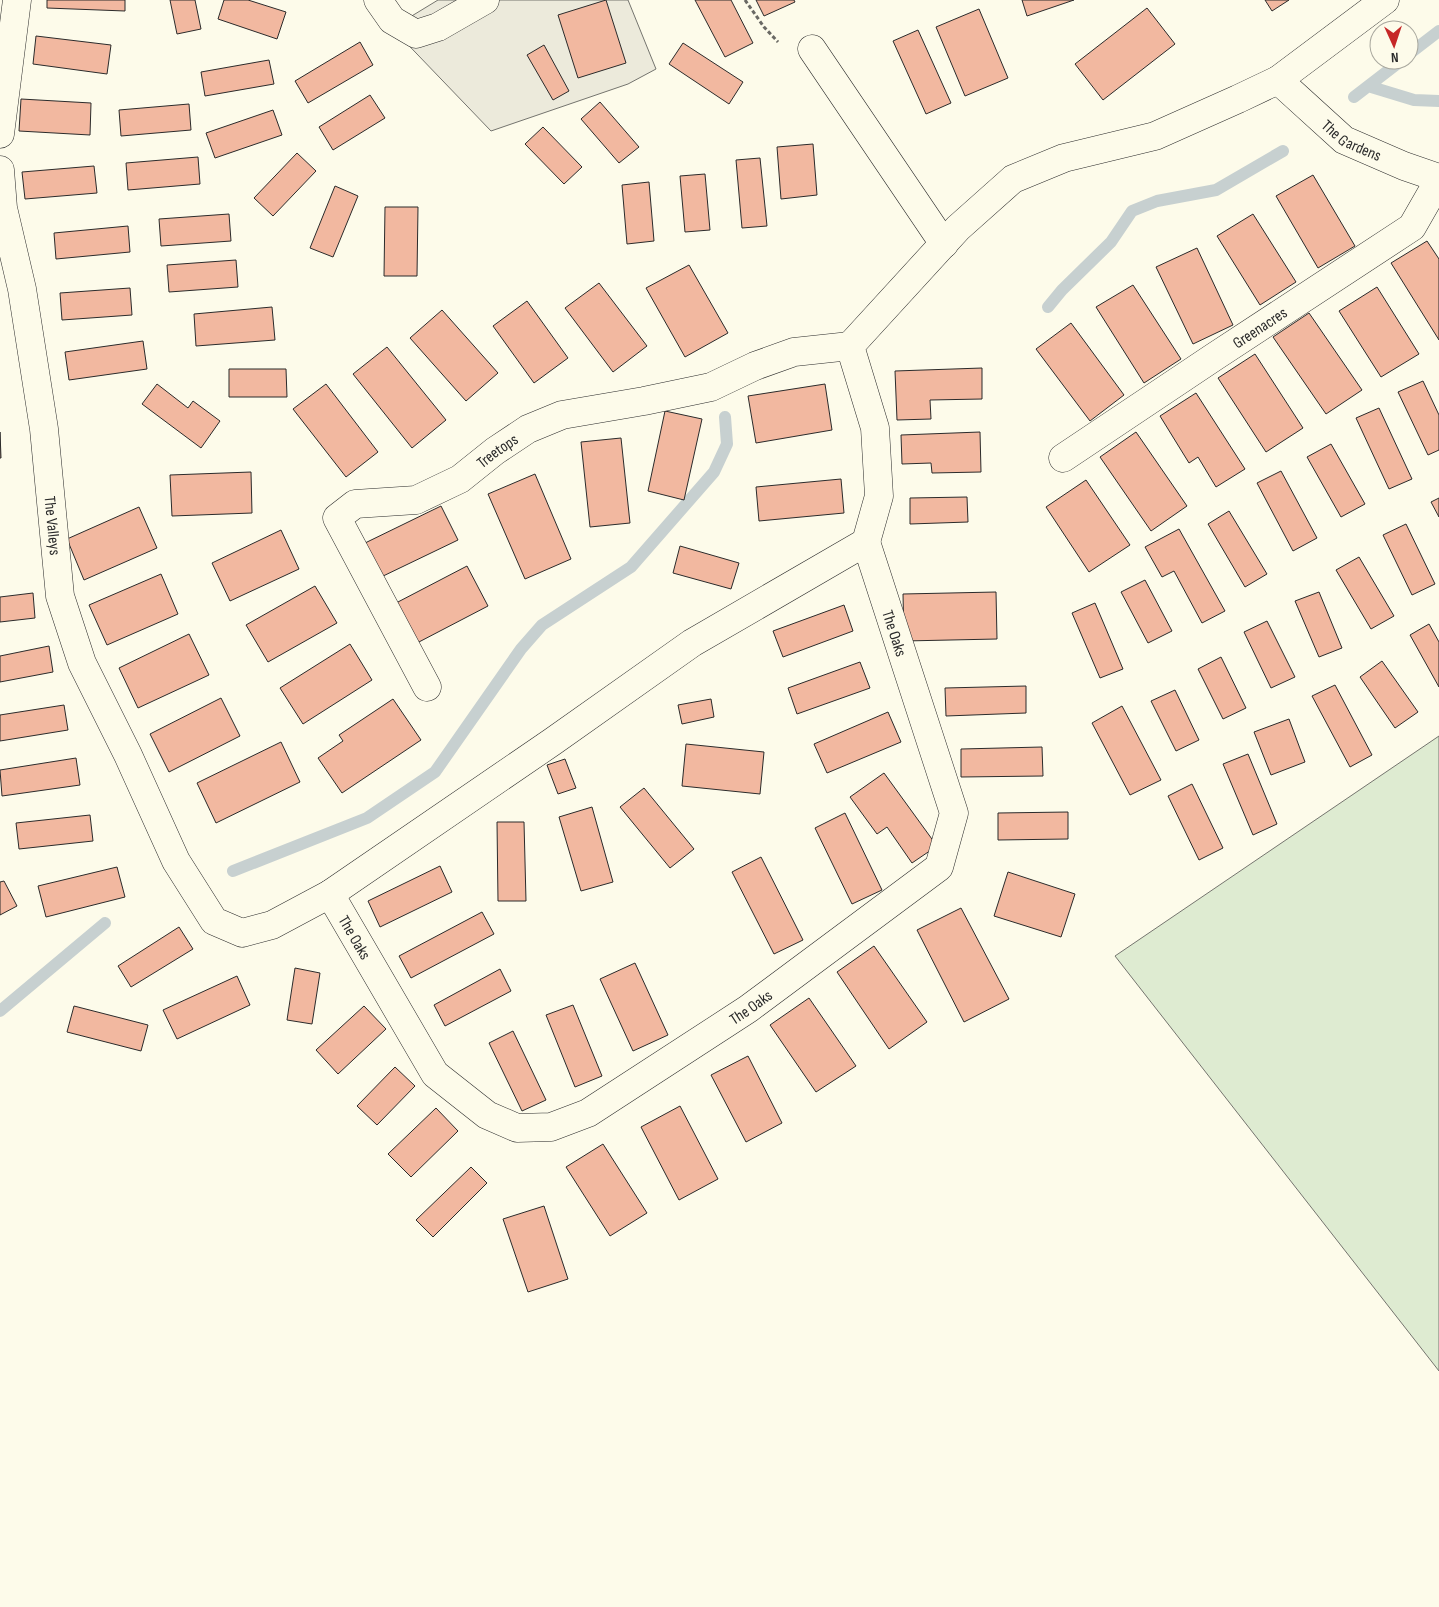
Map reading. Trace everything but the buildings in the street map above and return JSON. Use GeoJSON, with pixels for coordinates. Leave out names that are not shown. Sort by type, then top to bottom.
{"type":"FeatureCollection","features":[{"type":"Feature","properties":{"kind":"street"},"geometry":{"type":"LineString","coordinates":[[0,134],[4,65],[17,0]]}},
{"type":"Feature","properties":{"kind":"street"},"geometry":{"type":"LineString","coordinates":[[378,0],[392,20],[416,34],[438,27],[485,0]]}},
{"type":"Feature","properties":{"kind":"street"},"geometry":{"type":"LineString","coordinates":[[866,542],[879,496],[875,428],[850,346],[958,228],[1012,179],[1064,158],[1155,136],[1278,80],[1385,0]]}},
{"type":"Feature","properties":{"kind":"street"},"geometry":{"type":"LineString","coordinates":[[812,49],[944,244]]}},
{"type":"Feature","properties":{"kind":"street","name":"The Gardens"},"geometry":{"type":"LineString","coordinates":[[1278,80],[1344,140],[1439,179]]}},
{"type":"Feature","properties":{"kind":"street","name":"The Valleys"},"geometry":{"type":"LineString","coordinates":[[0,170],[3,208],[22,289],[44,429],[60,596],[82,663],[128,755],[176,861],[214,921],[242,933],[272,925],[330,894],[552,742],[692,643],[866,542]]}},
{"type":"Feature","properties":{"kind":"street","name":"Greenacres"},"geometry":{"type":"LineString","coordinates":[[1063,458],[1412,228],[1439,179]]}},
{"type":"Feature","properties":{"kind":"street","name":"Treetops"},"geometry":{"type":"LineString","coordinates":[[427,687],[337,518],[355,504],[416,500],[460,479],[495,451],[528,429],[562,415],[711,387],[755,366],[794,352],[850,346]]}},
{"type":"Feature","properties":{"kind":"street","name":"The Oaks"},"geometry":{"type":"LineString","coordinates":[[330,894],[435,1074],[486,1115],[517,1128],[551,1127],[588,1113],[748,1009],[939,867],[954,813],[866,542]]}},
{"type":"Feature","properties":{"kind":"path"},"geometry":{"type":"LineString","coordinates":[[745,0],[764,28],[779,43],[812,49]]}},
{"type":"Feature","properties":{"kind":"green space"},"geometry":{"type":"Polygon","coordinates":[[[1439,736],[1439,1371],[1115,956],[1439,736]]]}},
{"type":"Feature","properties":{"kind":"shaded area"},"geometry":{"type":"Polygon","coordinates":[[[438,0],[628,0],[656,69],[628,84],[491,131],[392,28],[438,0]]]}},
{"type":"Feature","properties":{"kind":"waterway"},"geometry":{"type":"LineString","coordinates":[[1419,46],[1439,31]]}},
{"type":"Feature","properties":{"kind":"waterway"},"geometry":{"type":"LineString","coordinates":[[1354,97],[1389,70]]}},
{"type":"Feature","properties":{"kind":"waterway"},"geometry":{"type":"LineString","coordinates":[[1368,86],[1414,100],[1439,101]]}},
{"type":"Feature","properties":{"kind":"waterway"},"geometry":{"type":"LineString","coordinates":[[1048,307],[1062,290],[1111,242],[1132,211],[1157,201],[1216,190],[1283,151]]}},
{"type":"Feature","properties":{"kind":"waterway"},"geometry":{"type":"LineString","coordinates":[[233,871],[367,818],[435,772],[521,649],[542,625],[631,567],[714,472],[727,444],[725,417]]}},
{"type":"Feature","properties":{"kind":"waterway"},"geometry":{"type":"LineString","coordinates":[[0,1011],[105,923]]}}]}
